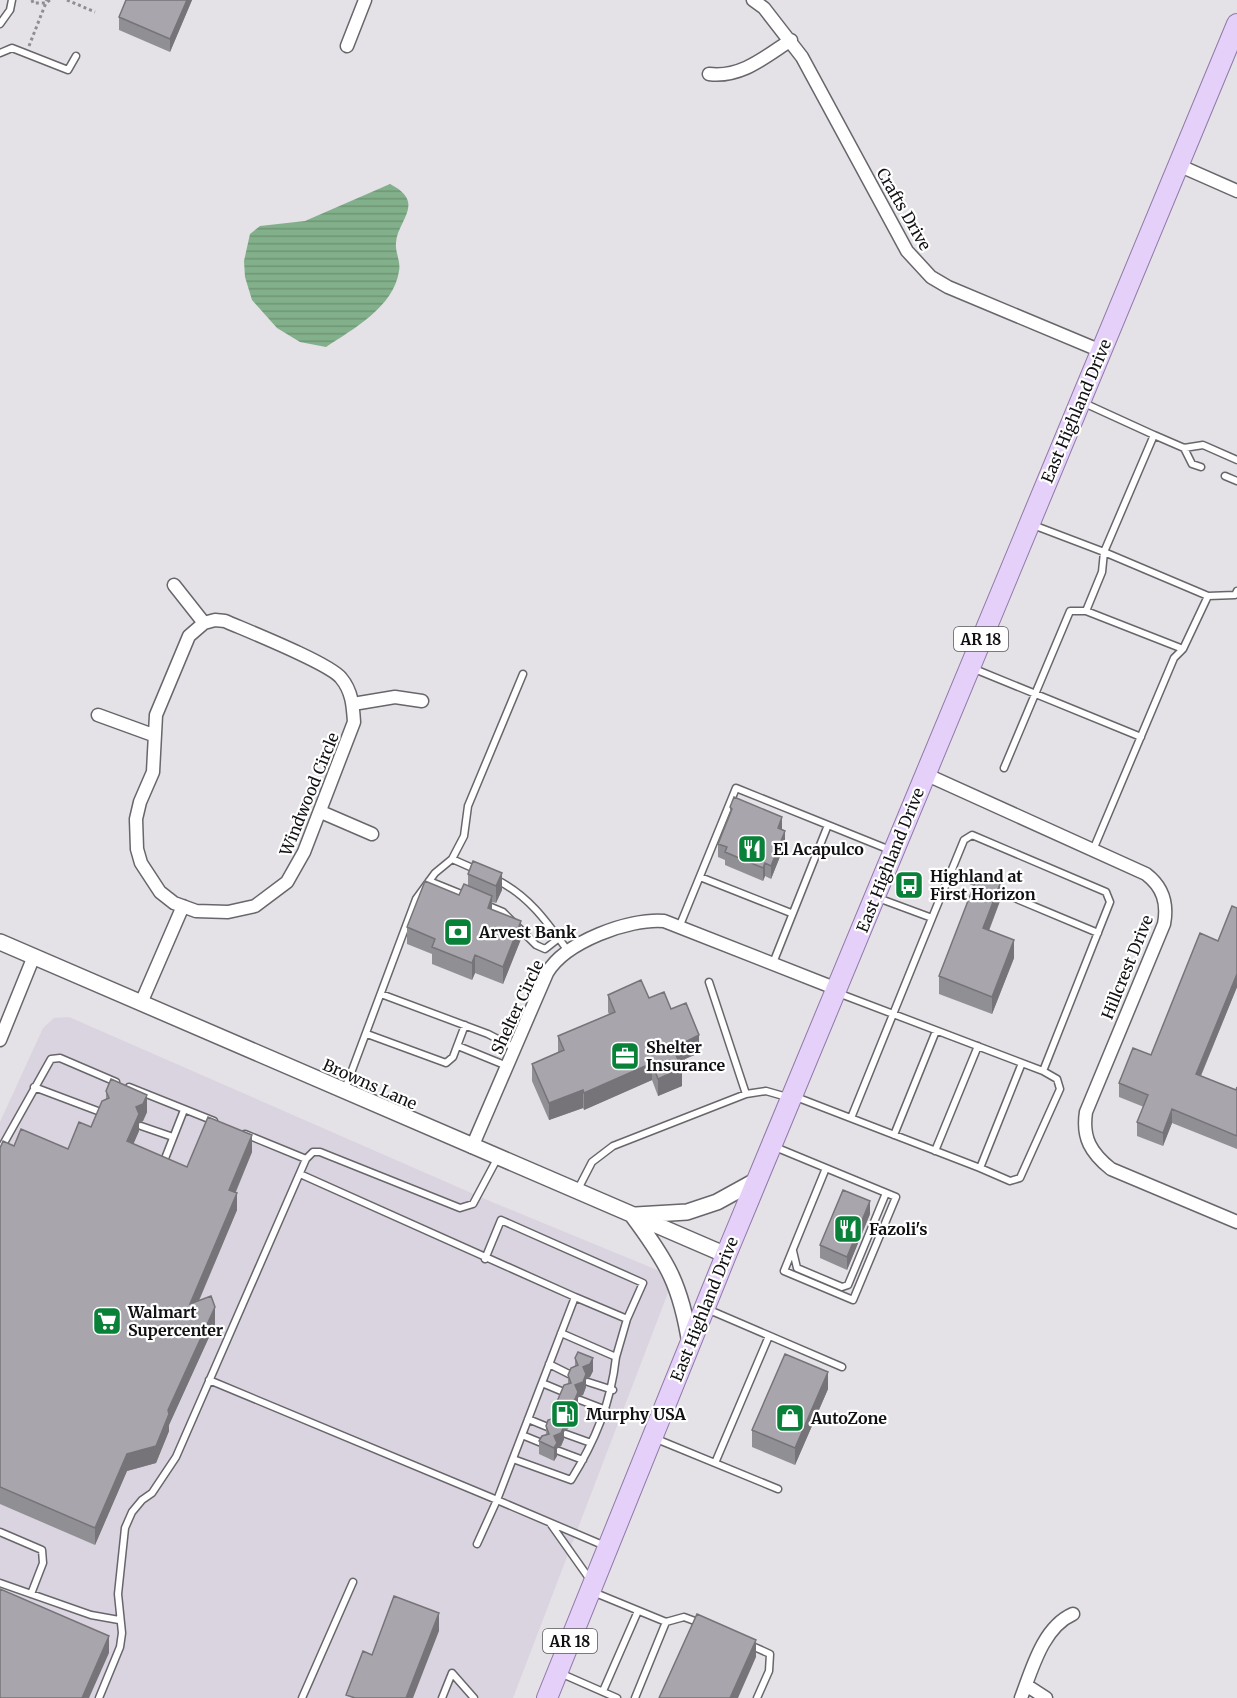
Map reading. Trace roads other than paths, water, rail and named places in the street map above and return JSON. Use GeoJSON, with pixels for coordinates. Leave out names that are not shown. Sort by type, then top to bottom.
{"type":"FeatureCollection","features":[{"type":"Feature","properties":{"kind":"main road","name":"East Highland Drive"},"geometry":{"type":"LineString","coordinates":[[547,1698],[726,1255],[1237,24]]}},
{"type":"Feature","properties":{"kind":"street"},"geometry":{"type":"LineString","coordinates":[[347,46],[365,0]]}},
{"type":"Feature","properties":{"kind":"street","name":"Crafts Drive"},"geometry":{"type":"LineString","coordinates":[[753,0],[766,4],[791,40],[907,251],[920,267],[948,287],[1101,351]]}},
{"type":"Feature","properties":{"kind":"street"},"geometry":{"type":"LineString","coordinates":[[709,74],[728,74],[748,68],[791,40]]}},
{"type":"Feature","properties":{"kind":"street"},"geometry":{"type":"LineString","coordinates":[[1178,165],[1237,191]]}},
{"type":"Feature","properties":{"kind":"street"},"geometry":{"type":"LineString","coordinates":[[174,585],[204,623],[225,621],[331,669],[347,686],[353,704],[395,697],[422,700]]}},
{"type":"Feature","properties":{"kind":"street","name":"Windwood Circle"},"geometry":{"type":"LineString","coordinates":[[204,623],[189,636],[156,715],[153,735],[153,772],[140,802],[136,819],[137,849],[141,863],[160,892],[183,906],[209,913],[228,912],[255,906],[272,895],[295,871],[352,732],[353,704]]}},
{"type":"Feature","properties":{"kind":"street"},"geometry":{"type":"LineString","coordinates":[[98,715],[153,735]]}},
{"type":"Feature","properties":{"kind":"street","name":"Hillcrest Drive"},"geometry":{"type":"LineString","coordinates":[[925,774],[1146,874],[1156,882],[1162,891],[1166,914],[1164,924],[1086,1112],[1084,1127],[1088,1144],[1097,1158],[1111,1169],[1237,1222]]}},
{"type":"Feature","properties":{"kind":"street"},"geometry":{"type":"LineString","coordinates":[[321,812],[372,834]]}},
{"type":"Feature","properties":{"kind":"street"},"geometry":{"type":"LineString","coordinates":[[141,1003],[183,906]]}},
{"type":"Feature","properties":{"kind":"street","name":"Shelter Circle"},"geometry":{"type":"LineString","coordinates":[[472,1147],[547,973],[568,951],[582,942],[635,923],[652,920],[680,925],[836,991]]}},
{"type":"Feature","properties":{"kind":"street","name":"Browns Lane"},"geometry":{"type":"LineString","coordinates":[[0,942],[726,1255]]}},
{"type":"Feature","properties":{"kind":"street"},"geometry":{"type":"LineString","coordinates":[[0,1040],[34,956]]}},
{"type":"Feature","properties":{"kind":"street"},"geometry":{"type":"LineString","coordinates":[[633,1216],[687,1212],[717,1202],[757,1180]]}},
{"type":"Feature","properties":{"kind":"street"},"geometry":{"type":"LineString","coordinates":[[633,1216],[662,1255],[677,1283],[690,1344]]}},
{"type":"Feature","properties":{"kind":"street"},"geometry":{"type":"LineString","coordinates":[[1020,1698],[1049,1634],[1062,1618],[1073,1614]]}},
{"type":"Feature","properties":{"kind":"street"},"geometry":{"type":"LineString","coordinates":[[1026,1686],[1047,1698]]}},
{"type":"Feature","properties":{"kind":"lane"},"geometry":{"type":"LineString","coordinates":[[0,24],[10,10],[12,0]]}},
{"type":"Feature","properties":{"kind":"lane"},"geometry":{"type":"LineString","coordinates":[[0,53],[12,48],[68,70],[76,56]]}},
{"type":"Feature","properties":{"kind":"lane"},"geometry":{"type":"LineString","coordinates":[[1081,402],[1184,448],[1203,445],[1237,460]]}},
{"type":"Feature","properties":{"kind":"lane"},"geometry":{"type":"LineString","coordinates":[[1086,611],[1102,572],[1104,552],[1154,435]]}},
{"type":"Feature","properties":{"kind":"lane"},"geometry":{"type":"LineString","coordinates":[[1184,448],[1192,464],[1201,467]]}},
{"type":"Feature","properties":{"kind":"lane"},"geometry":{"type":"LineString","coordinates":[[1225,476],[1237,481]]}},
{"type":"Feature","properties":{"kind":"lane"},"geometry":{"type":"LineString","coordinates":[[1029,523],[1208,596],[1235,596],[1237,591]]}},
{"type":"Feature","properties":{"kind":"lane"},"geometry":{"type":"LineString","coordinates":[[1093,850],[1174,658],[1183,649],[1208,596]]}},
{"type":"Feature","properties":{"kind":"lane"},"geometry":{"type":"LineString","coordinates":[[1004,768],[1070,611],[1086,611],[1183,649]]}},
{"type":"Feature","properties":{"kind":"lane"},"geometry":{"type":"LineString","coordinates":[[970,667],[1141,736]]}},
{"type":"Feature","properties":{"kind":"lane"},"geometry":{"type":"LineString","coordinates":[[344,1092],[416,899],[429,881],[453,859],[464,836],[468,806],[523,674]]}},
{"type":"Feature","properties":{"kind":"lane"},"geometry":{"type":"LineString","coordinates":[[680,925],[736,788],[893,852]]}},
{"type":"Feature","properties":{"kind":"lane"},"geometry":{"type":"LineString","coordinates":[[773,963],[828,825]]}},
{"type":"Feature","properties":{"kind":"lane"},"geometry":{"type":"LineString","coordinates":[[851,1118],[964,840],[972,835],[1106,892],[1110,902],[1044,1071]]}},
{"type":"Feature","properties":{"kind":"lane"},"geometry":{"type":"LineString","coordinates":[[453,859],[481,872]]}},
{"type":"Feature","properties":{"kind":"lane"},"geometry":{"type":"LineString","coordinates":[[951,871],[1098,933]]}},
{"type":"Feature","properties":{"kind":"lane"},"geometry":{"type":"LineString","coordinates":[[490,877],[516,890],[535,907],[568,951]]}},
{"type":"Feature","properties":{"kind":"lane"},"geometry":{"type":"LineString","coordinates":[[700,877],[791,913]]}},
{"type":"Feature","properties":{"kind":"lane"},"geometry":{"type":"LineString","coordinates":[[429,881],[471,898]]}},
{"type":"Feature","properties":{"kind":"lane"},"geometry":{"type":"LineString","coordinates":[[875,897],[932,918]]}},
{"type":"Feature","properties":{"kind":"lane"},"geometry":{"type":"LineString","coordinates":[[482,903],[503,912],[536,945],[545,949],[559,938]]}},
{"type":"Feature","properties":{"kind":"lane"},"geometry":{"type":"LineString","coordinates":[[709,982],[746,1094]]}},
{"type":"Feature","properties":{"kind":"lane"},"geometry":{"type":"LineString","coordinates":[[577,1192],[592,1162],[613,1146],[746,1094],[766,1091],[792,1097],[851,1118],[1010,1181],[1020,1178],[1060,1089],[1057,1079],[1044,1071],[836,991]]}},
{"type":"Feature","properties":{"kind":"lane"},"geometry":{"type":"LineString","coordinates":[[381,994],[465,1025],[515,1048]]}},
{"type":"Feature","properties":{"kind":"lane"},"geometry":{"type":"LineString","coordinates":[[367,1034],[446,1063],[453,1058],[465,1025]]}},
{"type":"Feature","properties":{"kind":"lane"},"geometry":{"type":"LineString","coordinates":[[894,1135],[936,1031]]}},
{"type":"Feature","properties":{"kind":"lane"},"geometry":{"type":"LineString","coordinates":[[458,1046],[507,1066]]}},
{"type":"Feature","properties":{"kind":"lane"},"geometry":{"type":"LineString","coordinates":[[935,1151],[978,1046]]}},
{"type":"Feature","properties":{"kind":"lane"},"geometry":{"type":"LineString","coordinates":[[0,1150],[51,1059],[60,1058],[224,1125]]}},
{"type":"Feature","properties":{"kind":"lane"},"geometry":{"type":"LineString","coordinates":[[980,1168],[1022,1063]]}},
{"type":"Feature","properties":{"kind":"lane"},"geometry":{"type":"LineString","coordinates":[[34,1087],[104,1113]]}},
{"type":"Feature","properties":{"kind":"lane"},"geometry":{"type":"LineString","coordinates":[[164,1161],[184,1110]]}},
{"type":"Feature","properties":{"kind":"lane"},"geometry":{"type":"LineString","coordinates":[[141,1126],[173,1137]]}},
{"type":"Feature","properties":{"kind":"lane"},"geometry":{"type":"LineString","coordinates":[[234,1130],[306,1158]]}},
{"type":"Feature","properties":{"kind":"lane"},"geometry":{"type":"LineString","coordinates":[[771,1146],[826,1168],[896,1197],[853,1300],[784,1271],[826,1168]]}},
{"type":"Feature","properties":{"kind":"lane"},"geometry":{"type":"LineString","coordinates":[[99,1698],[120,1647],[122,1633],[118,1594],[125,1528],[132,1512],[142,1500],[152,1493],[176,1457],[306,1158],[313,1152],[320,1152],[460,1208],[473,1204],[498,1158]]}},
{"type":"Feature","properties":{"kind":"lane"},"geometry":{"type":"LineString","coordinates":[[300,1174],[485,1259],[627,1319]]}},
{"type":"Feature","properties":{"kind":"lane"},"geometry":{"type":"LineString","coordinates":[[792,1250],[797,1268],[842,1287],[848,1284],[886,1193]]}},
{"type":"Feature","properties":{"kind":"lane"},"geometry":{"type":"LineString","coordinates":[[485,1259],[501,1220],[643,1283],[627,1319],[616,1358],[613,1390],[606,1410],[571,1480],[513,1459]]}},
{"type":"Feature","properties":{"kind":"lane"},"geometry":{"type":"LineString","coordinates":[[477,1544],[497,1500],[574,1297]]}},
{"type":"Feature","properties":{"kind":"lane"},"geometry":{"type":"LineString","coordinates":[[705,1308],[842,1367]]}},
{"type":"Feature","properties":{"kind":"lane"},"geometry":{"type":"LineString","coordinates":[[561,1333],[616,1358]]}},
{"type":"Feature","properties":{"kind":"lane"},"geometry":{"type":"LineString","coordinates":[[715,1463],[769,1336]]}},
{"type":"Feature","properties":{"kind":"lane"},"geometry":{"type":"LineString","coordinates":[[549,1364],[573,1376]]}},
{"type":"Feature","properties":{"kind":"lane"},"geometry":{"type":"LineString","coordinates":[[209,1380],[608,1547]]}},
{"type":"Feature","properties":{"kind":"lane"},"geometry":{"type":"LineString","coordinates":[[588,1382],[613,1390]]}},
{"type":"Feature","properties":{"kind":"lane"},"geometry":{"type":"LineString","coordinates":[[542,1383],[566,1393]]}},
{"type":"Feature","properties":{"kind":"lane"},"geometry":{"type":"LineString","coordinates":[[580,1400],[606,1410]]}},
{"type":"Feature","properties":{"kind":"lane"},"geometry":{"type":"LineString","coordinates":[[528,1419],[550,1428]]}},
{"type":"Feature","properties":{"kind":"lane"},"geometry":{"type":"LineString","coordinates":[[566,1434],[591,1443]]}},
{"type":"Feature","properties":{"kind":"lane"},"geometry":{"type":"LineString","coordinates":[[522,1435],[544,1444]]}},
{"type":"Feature","properties":{"kind":"lane"},"geometry":{"type":"LineString","coordinates":[[652,1437],[778,1489]]}},
{"type":"Feature","properties":{"kind":"lane"},"geometry":{"type":"LineString","coordinates":[[559,1450],[583,1460]]}},
{"type":"Feature","properties":{"kind":"lane"},"geometry":{"type":"LineString","coordinates":[[550,1523],[591,1587],[638,1611],[666,1622],[684,1617],[706,1626]]}},
{"type":"Feature","properties":{"kind":"lane"},"geometry":{"type":"LineString","coordinates":[[0,1532],[42,1550],[43,1563],[31,1594]]}},
{"type":"Feature","properties":{"kind":"lane"},"geometry":{"type":"LineString","coordinates":[[302,1698],[353,1582]]}},
{"type":"Feature","properties":{"kind":"lane"},"geometry":{"type":"LineString","coordinates":[[0,1583],[92,1615],[119,1620]]}},
{"type":"Feature","properties":{"kind":"lane"},"geometry":{"type":"LineString","coordinates":[[603,1691],[638,1611]]}},
{"type":"Feature","properties":{"kind":"lane"},"geometry":{"type":"LineString","coordinates":[[635,1698],[666,1622]]}},
{"type":"Feature","properties":{"kind":"lane"},"geometry":{"type":"LineString","coordinates":[[738,1640],[770,1654],[769,1671],[757,1698]]}},
{"type":"Feature","properties":{"kind":"lane"},"geometry":{"type":"LineString","coordinates":[[558,1673],[617,1698]]}},
{"type":"Feature","properties":{"kind":"lane"},"geometry":{"type":"LineString","coordinates":[[442,1698],[452,1674],[474,1698]]}},
{"type":"Feature","properties":{"kind":"place","name":"El Acapulco"},"geometry":{"type":"Point","coordinates":[752,849]}},
{"type":"Feature","properties":{"kind":"place","name":"Highland at First Horizon"},"geometry":{"type":"Point","coordinates":[909,885]}},
{"type":"Feature","properties":{"kind":"place","name":"Arvest Bank"},"geometry":{"type":"Point","coordinates":[458,932]}},
{"type":"Feature","properties":{"kind":"place","name":"Shelter Insurance"},"geometry":{"type":"Point","coordinates":[625,1056]}},
{"type":"Feature","properties":{"kind":"place","name":"Fazoli's"},"geometry":{"type":"Point","coordinates":[848,1229]}},
{"type":"Feature","properties":{"kind":"place","name":"Walmart Supercenter"},"geometry":{"type":"Point","coordinates":[107,1321]}},
{"type":"Feature","properties":{"kind":"place","name":"Murphy USA"},"geometry":{"type":"Point","coordinates":[565,1414]}},
{"type":"Feature","properties":{"kind":"place","name":"AutoZone"},"geometry":{"type":"Point","coordinates":[790,1418]}}]}
